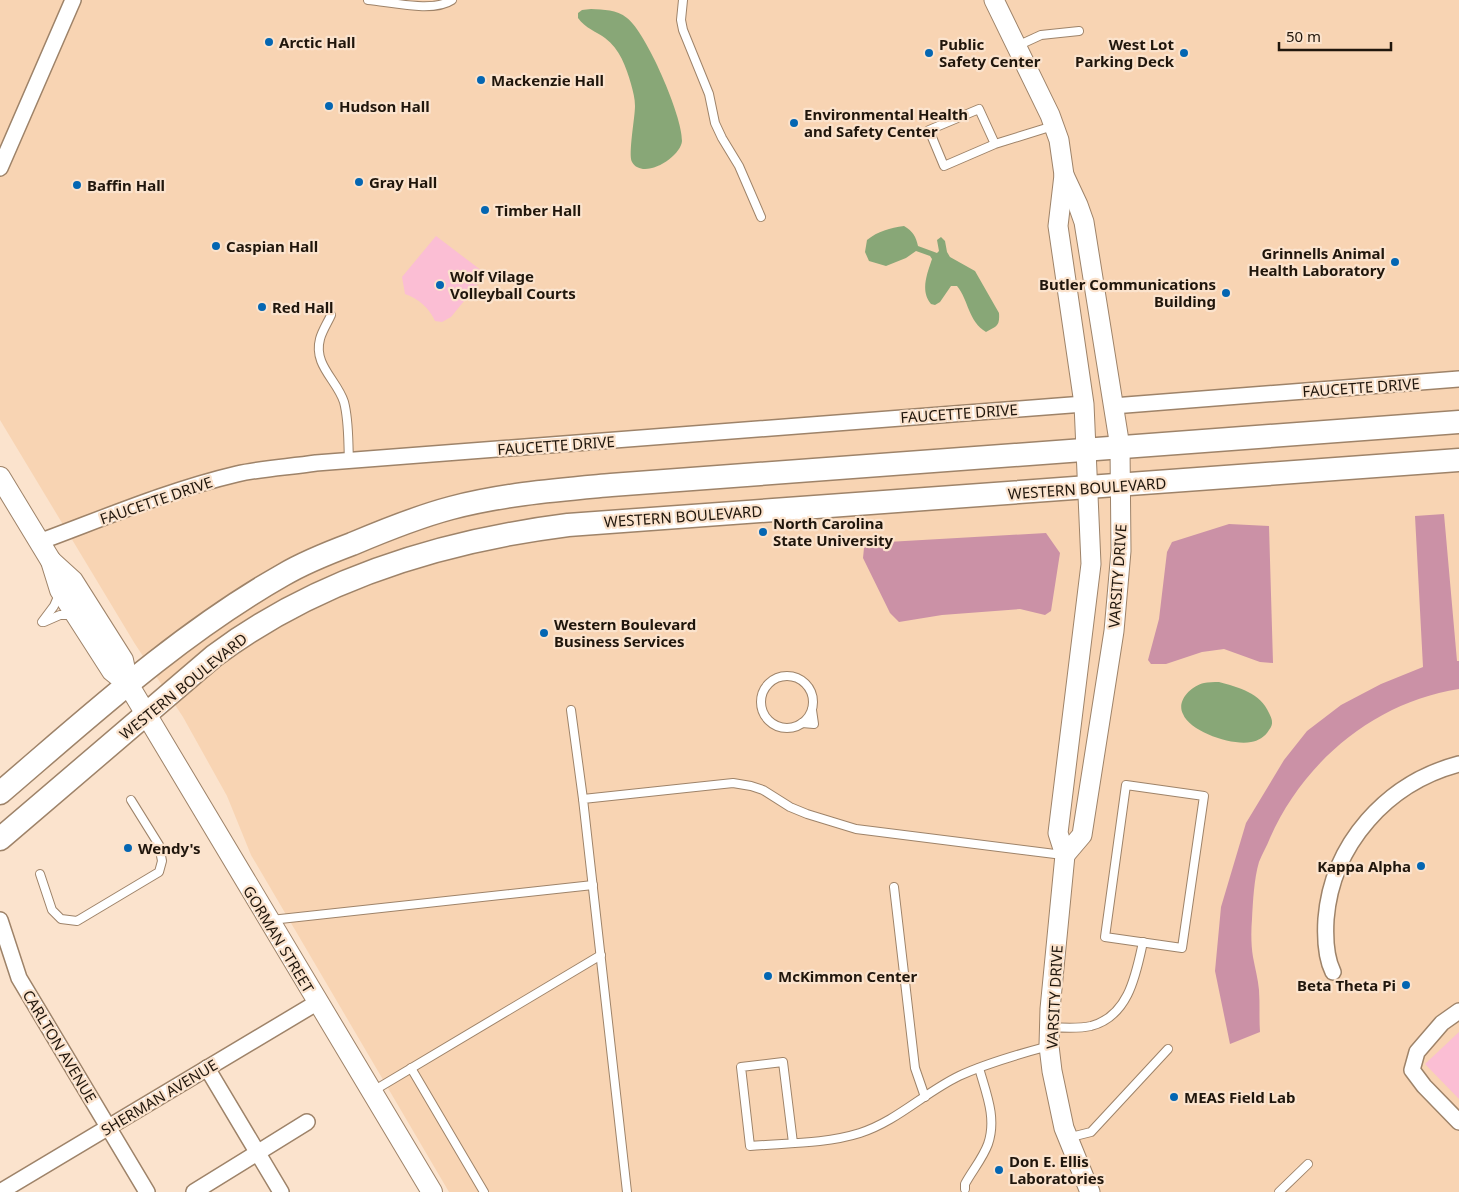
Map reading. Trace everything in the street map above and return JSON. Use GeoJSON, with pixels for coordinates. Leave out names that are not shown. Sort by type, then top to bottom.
{"type":"FeatureCollection","features":[{"type":"Feature","properties":{"kind":"main road"},"geometry":{"type":"LineString","coordinates":[[0,793],[128,684],[223,611],[315,558],[412,519],[451,508],[507,496],[554,490],[1459,422]]}},
{"type":"Feature","properties":{"kind":"main road","name":"WESTERN BOULEVARD"},"geometry":{"type":"LineString","coordinates":[[0,839],[214,656],[236,640],[299,602],[320,592],[381,568],[472,541],[568,525],[1459,460]]}},
{"type":"Feature","properties":{"kind":"main road","name":"GORMAN STREET"},"geometry":{"type":"LineString","coordinates":[[0,477],[51,561],[60,590],[112,671],[128,684],[432,1192]]}},
{"type":"Feature","properties":{"kind":"main road","name":"GORMAN STREET"},"geometry":{"type":"LineString","coordinates":[[51,561],[73,581],[124,660],[128,684]]}},
{"type":"Feature","properties":{"kind":"street"},"geometry":{"type":"LineString","coordinates":[[0,168],[73,0]]}},
{"type":"Feature","properties":{"kind":"street","name":"VARSITY DRIVE"},"geometry":{"type":"LineString","coordinates":[[994,0],[1059,140],[1064,175],[1058,226],[1084,404],[1091,564],[1058,833],[1065,855],[1049,1027],[1049,1046],[1058,1102],[1068,1138],[1090,1192]]}},
{"type":"Feature","properties":{"kind":"street","name":"VARSITY DRIVE"},"geometry":{"type":"LineString","coordinates":[[1064,175],[1084,222],[1120,447],[1122,551],[1114,631],[1082,835],[1065,855]]}},
{"type":"Feature","properties":{"kind":"street","name":"FAUCETTE DRIVE"},"geometry":{"type":"LineString","coordinates":[[1113,406],[1459,380]]}},
{"type":"Feature","properties":{"kind":"street","name":"FAUCETTE DRIVE"},"geometry":{"type":"LineString","coordinates":[[39,542],[123,510],[238,474],[316,463],[1084,404]]}},
{"type":"Feature","properties":{"kind":"street"},"geometry":{"type":"LineString","coordinates":[[1333,972],[1328,964],[1326,948],[1327,910],[1336,874],[1353,838],[1383,803],[1401,790],[1425,776],[1459,765]]}},
{"type":"Feature","properties":{"kind":"street","name":"CARLTON AVENUE"},"geometry":{"type":"LineString","coordinates":[[0,920],[19,978],[147,1192]]}},
{"type":"Feature","properties":{"kind":"street","name":"SHERMAN AVENUE"},"geometry":{"type":"LineString","coordinates":[[0,1192],[318,1002]]}},
{"type":"Feature","properties":{"kind":"street"},"geometry":{"type":"LineString","coordinates":[[1459,1011],[1442,1023],[1416,1052],[1412,1070],[1424,1086],[1459,1122]]}},
{"type":"Feature","properties":{"kind":"street"},"geometry":{"type":"LineString","coordinates":[[207,1068],[281,1192]]}},
{"type":"Feature","properties":{"kind":"street"},"geometry":{"type":"LineString","coordinates":[[194,1192],[307,1122]]}},
{"type":"Feature","properties":{"kind":"lane"},"geometry":{"type":"LineString","coordinates":[[368,0],[438,6],[452,0]]}},
{"type":"Feature","properties":{"kind":"lane"},"geometry":{"type":"LineString","coordinates":[[683,0],[681,20],[683,30],[708,94],[715,123],[739,166],[761,217]]}},
{"type":"Feature","properties":{"kind":"lane"},"geometry":{"type":"LineString","coordinates":[[1017,46],[1041,35],[1079,31]]}},
{"type":"Feature","properties":{"kind":"lane"},"geometry":{"type":"LineString","coordinates":[[995,144],[979,109],[929,130],[944,166],[995,144],[1054,126]]}},
{"type":"Feature","properties":{"kind":"lane"},"geometry":{"type":"LineString","coordinates":[[331,315],[320,339],[318,354],[322,365],[336,384],[344,402],[349,460]]}},
{"type":"Feature","properties":{"kind":"lane"},"geometry":{"type":"LineString","coordinates":[[60,590],[54,606],[42,622],[60,615],[76,615]]}},
{"type":"Feature","properties":{"kind":"lane"},"geometry":{"type":"LineString","coordinates":[[793,677],[801,680],[812,693],[812,710],[814,724],[802,723],[794,727],[785,728],[770,721],[764,714],[761,698],[769,683],[776,678],[793,677]]}},
{"type":"Feature","properties":{"kind":"lane"},"geometry":{"type":"LineString","coordinates":[[571,710],[593,885],[627,1192]]}},
{"type":"Feature","properties":{"kind":"lane"},"geometry":{"type":"LineString","coordinates":[[583,799],[733,783],[764,790],[790,807],[856,829],[1065,855]]}},
{"type":"Feature","properties":{"kind":"lane"},"geometry":{"type":"LineString","coordinates":[[1126,785],[1204,796],[1182,948],[1143,942],[1106,937],[1126,785]]}},
{"type":"Feature","properties":{"kind":"lane"},"geometry":{"type":"LineString","coordinates":[[40,874],[52,910],[61,919],[77,921],[159,872],[162,861],[160,845],[131,800]]}},
{"type":"Feature","properties":{"kind":"lane"},"geometry":{"type":"LineString","coordinates":[[269,921],[593,885]]}},
{"type":"Feature","properties":{"kind":"lane"},"geometry":{"type":"LineString","coordinates":[[894,887],[915,1068],[925,1097]]}},
{"type":"Feature","properties":{"kind":"lane"},"geometry":{"type":"LineString","coordinates":[[1049,1027],[1072,1028],[1092,1026],[1112,1014],[1130,992],[1137,973],[1143,942]]}},
{"type":"Feature","properties":{"kind":"lane"},"geometry":{"type":"LineString","coordinates":[[372,1092],[601,954]]}},
{"type":"Feature","properties":{"kind":"lane"},"geometry":{"type":"LineString","coordinates":[[793,1143],[783,1062],[741,1067],[750,1146],[793,1143],[836,1139],[860,1133],[903,1112],[958,1077],[1018,1054],[1049,1046]]}},
{"type":"Feature","properties":{"kind":"lane"},"geometry":{"type":"LineString","coordinates":[[1068,1138],[1091,1132],[1168,1049]]}},
{"type":"Feature","properties":{"kind":"lane"},"geometry":{"type":"LineString","coordinates":[[411,1068],[484,1192]]}},
{"type":"Feature","properties":{"kind":"lane"},"geometry":{"type":"LineString","coordinates":[[965,1190],[965,1184],[988,1145],[992,1128],[992,1114],[979,1068]]}},
{"type":"Feature","properties":{"kind":"lane"},"geometry":{"type":"LineString","coordinates":[[1279,1192],[1308,1164]]}},
{"type":"Feature","properties":{"kind":"shaded area","name":"North Carolina State University"},"geometry":{"type":"Polygon","coordinates":[[[0,0],[1459,0],[1459,1192],[449,1192],[251,855],[227,796],[183,717],[135,644],[0,420],[0,0]]]}},
{"type":"Feature","properties":{"kind":"shaded area"},"geometry":{"type":"Polygon","coordinates":[[[582,10],[614,11],[627,18],[644,40],[662,76],[681,129],[682,141],[675,154],[661,165],[644,169],[637,167],[632,162],[631,144],[635,106],[632,87],[625,65],[615,47],[578,18],[578,13],[582,10]]]}},
{"type":"Feature","properties":{"kind":"shaded area"},"geometry":{"type":"Polygon","coordinates":[[[904,226],[914,234],[918,246],[937,253],[939,251],[937,240],[941,237],[945,241],[950,257],[975,271],[999,313],[997,326],[986,332],[980,327],[972,317],[957,286],[951,286],[940,302],[935,305],[931,304],[925,288],[932,259],[930,256],[916,251],[906,258],[886,266],[869,261],[865,252],[867,240],[884,230],[904,226]]]}},
{"type":"Feature","properties":{"kind":"shaded area","name":"Wolf Vilage Volleyball Courts"},"geometry":{"type":"Polygon","coordinates":[[[436,236],[486,274],[451,317],[442,322],[435,321],[423,304],[405,294],[402,277],[436,236]]]}},
{"type":"Feature","properties":{"kind":"shaded area"},"geometry":{"type":"Polygon","coordinates":[[[1444,514],[1457,661],[1459,661],[1459,689],[1428,696],[1399,707],[1371,722],[1346,739],[1323,760],[1302,784],[1284,810],[1259,862],[1254,890],[1251,928],[1253,957],[1259,990],[1260,1032],[1230,1044],[1215,971],[1221,907],[1246,823],[1284,760],[1307,731],[1341,705],[1381,684],[1423,667],[1415,516],[1444,514]]]}},
{"type":"Feature","properties":{"kind":"shaded area"},"geometry":{"type":"Polygon","coordinates":[[[1229,524],[1269,526],[1273,663],[1260,662],[1224,649],[1202,652],[1166,664],[1151,664],[1148,660],[1159,619],[1167,552],[1172,542],[1229,524]]]}},
{"type":"Feature","properties":{"kind":"shaded area"},"geometry":{"type":"Polygon","coordinates":[[[1046,533],[1060,553],[1051,611],[1045,615],[1020,609],[942,615],[899,622],[890,613],[863,558],[864,548],[870,543],[1046,533]]]}},
{"type":"Feature","properties":{"kind":"shaded area"},"geometry":{"type":"Polygon","coordinates":[[[1207,682],[1219,682],[1248,692],[1265,706],[1271,717],[1272,724],[1271,728],[1259,740],[1243,743],[1223,740],[1203,732],[1187,721],[1181,709],[1181,704],[1186,695],[1199,685],[1207,682]]]}},
{"type":"Feature","properties":{"kind":"shaded area"},"geometry":{"type":"Polygon","coordinates":[[[1459,1032],[1459,1099],[1425,1064],[1459,1032]]]}},
{"type":"Feature","properties":{"kind":"place","name":"Arctic Hall"},"geometry":{"type":"Point","coordinates":[269,42]}},
{"type":"Feature","properties":{"kind":"place","name":"Public Safety Center"},"geometry":{"type":"Point","coordinates":[929,53]}},
{"type":"Feature","properties":{"kind":"place","name":"West Lot Parking Deck"},"geometry":{"type":"Point","coordinates":[1184,53]}},
{"type":"Feature","properties":{"kind":"place","name":"Mackenzie Hall"},"geometry":{"type":"Point","coordinates":[481,80]}},
{"type":"Feature","properties":{"kind":"place","name":"Hudson Hall"},"geometry":{"type":"Point","coordinates":[329,106]}},
{"type":"Feature","properties":{"kind":"place","name":"Environmental Health and Safety Center"},"geometry":{"type":"Point","coordinates":[794,123]}},
{"type":"Feature","properties":{"kind":"place","name":"Gray Hall"},"geometry":{"type":"Point","coordinates":[359,182]}},
{"type":"Feature","properties":{"kind":"place","name":"Baffin Hall"},"geometry":{"type":"Point","coordinates":[77,185]}},
{"type":"Feature","properties":{"kind":"place","name":"Timber Hall"},"geometry":{"type":"Point","coordinates":[485,210]}},
{"type":"Feature","properties":{"kind":"place","name":"Caspian Hall"},"geometry":{"type":"Point","coordinates":[216,246]}},
{"type":"Feature","properties":{"kind":"place","name":"Grinnells Animal Health Laboratory"},"geometry":{"type":"Point","coordinates":[1395,262]}},
{"type":"Feature","properties":{"kind":"place","name":"Wolf Vilage Volleyball Courts"},"geometry":{"type":"Point","coordinates":[440,285]}},
{"type":"Feature","properties":{"kind":"place","name":"Butler Communications Building"},"geometry":{"type":"Point","coordinates":[1226,293]}},
{"type":"Feature","properties":{"kind":"place","name":"Red Hall"},"geometry":{"type":"Point","coordinates":[262,307]}},
{"type":"Feature","properties":{"kind":"place","name":"North Carolina State University"},"geometry":{"type":"Point","coordinates":[763,532]}},
{"type":"Feature","properties":{"kind":"place","name":"Western Boulevard Business Services"},"geometry":{"type":"Point","coordinates":[544,633]}},
{"type":"Feature","properties":{"kind":"place","name":"Wendy's"},"geometry":{"type":"Point","coordinates":[128,848]}},
{"type":"Feature","properties":{"kind":"place","name":"Kappa Alpha"},"geometry":{"type":"Point","coordinates":[1421,866]}},
{"type":"Feature","properties":{"kind":"place","name":"McKimmon Center"},"geometry":{"type":"Point","coordinates":[768,976]}},
{"type":"Feature","properties":{"kind":"place","name":"Beta Theta Pi"},"geometry":{"type":"Point","coordinates":[1406,985]}},
{"type":"Feature","properties":{"kind":"place","name":"MEAS Field Lab"},"geometry":{"type":"Point","coordinates":[1174,1097]}},
{"type":"Feature","properties":{"kind":"place","name":"Don E. Ellis Laboratories"},"geometry":{"type":"Point","coordinates":[999,1170]}}]}
